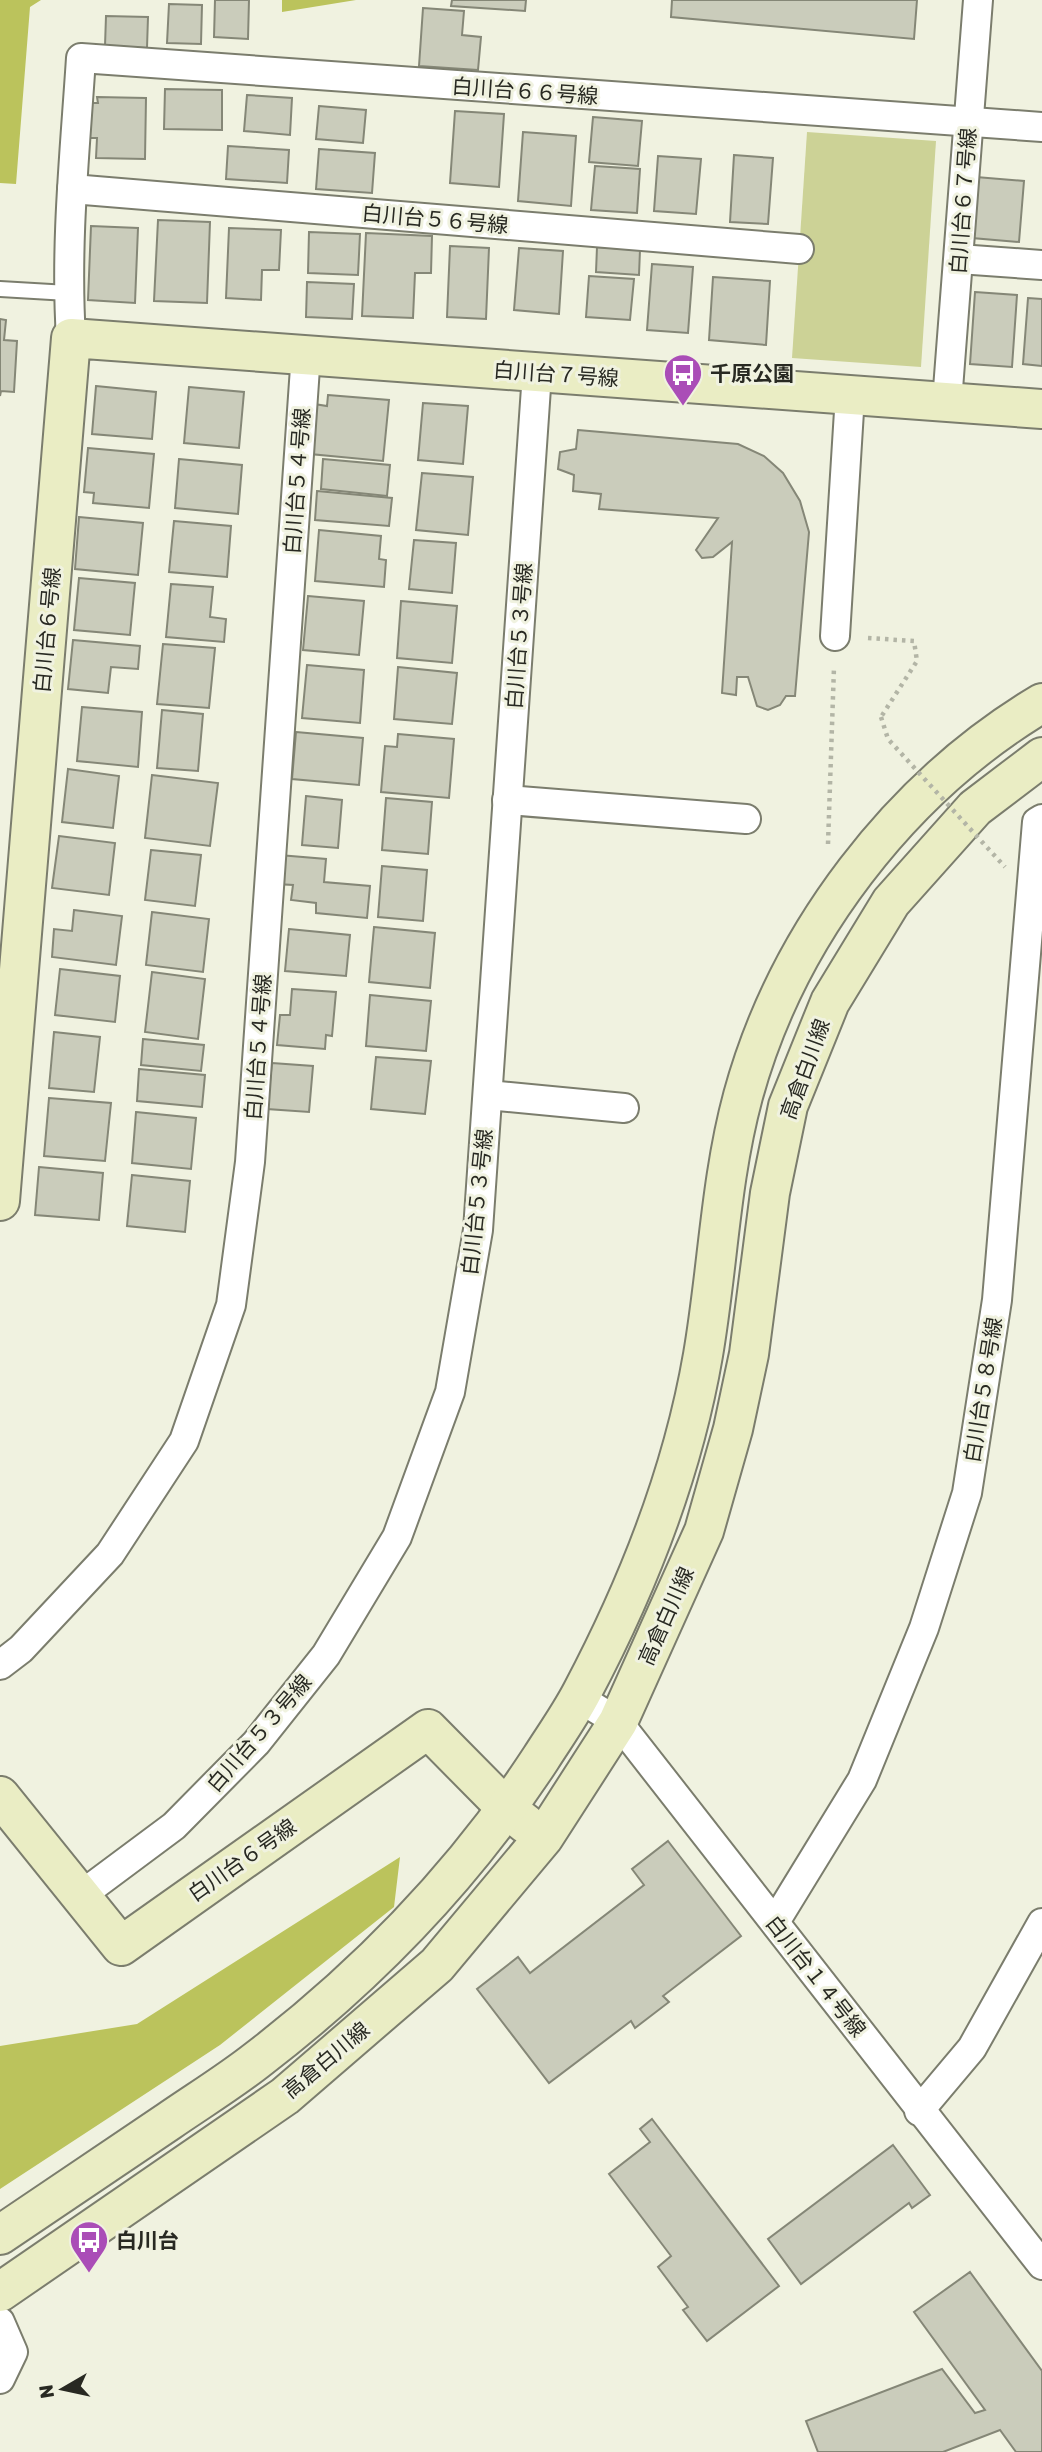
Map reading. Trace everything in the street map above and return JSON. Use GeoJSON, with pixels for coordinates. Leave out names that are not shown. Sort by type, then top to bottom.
{"type":"FeatureCollection","features":[{"type":"Feature","properties":{"kind":"street","name":"白川台６７号線"},"geometry":{"type":"LineString","coordinates":[[947,402],[978,0]]}},
{"type":"Feature","properties":{"kind":"street","name":"白川台６６号線"},"geometry":{"type":"LineString","coordinates":[[81,58],[1042,127]]}},
{"type":"Feature","properties":{"kind":"street","name":"白川台６号線"},"geometry":{"type":"LineString","coordinates":[[0,1201],[71,338],[68,293],[81,58]]}},
{"type":"Feature","properties":{"kind":"street","name":"白川台５６号線"},"geometry":{"type":"LineString","coordinates":[[72,189],[799,248]]}},
{"type":"Feature","properties":{"kind":"street"},"geometry":{"type":"LineString","coordinates":[[959,259],[1042,265]]}},
{"type":"Feature","properties":{"kind":"street","name":"白川台７号線"},"geometry":{"type":"LineString","coordinates":[[71,338],[306,353],[537,373],[1042,409]]}},
{"type":"Feature","properties":{"kind":"street","name":"白川台５４号線"},"geometry":{"type":"LineString","coordinates":[[0,1665],[21,1649],[110,1553],[184,1441],[231,1304],[250,1162],[306,353]]}},
{"type":"Feature","properties":{"kind":"street","name":"白川台５３号線"},"geometry":{"type":"LineString","coordinates":[[80,1896],[174,1826],[256,1743],[326,1655],[397,1537],[450,1392],[478,1230],[537,373]]}},
{"type":"Feature","properties":{"kind":"street"},"geometry":{"type":"LineString","coordinates":[[835,636],[850,395]]}},
{"type":"Feature","properties":{"kind":"street","name":"高倉白川線"},"geometry":{"type":"LineString","coordinates":[[0,2235],[254,2063],[351,1984],[447,1884],[507,1809],[579,1698],[613,1632],[658,1520],[686,1426],[703,1356],[724,1186],[743,1094],[785,989],[826,915],[887,833],[947,773],[1016,719],[1042,703]]}},
{"type":"Feature","properties":{"kind":"street","name":"高倉白川線"},"geometry":{"type":"LineString","coordinates":[[0,2292],[285,2096],[437,1965],[544,1837],[618,1722],[704,1531],[733,1429],[749,1354],[770,1193],[788,1106],[806,1055],[830,1002],[891,902],[975,808],[1042,757]]}},
{"type":"Feature","properties":{"kind":"street"},"geometry":{"type":"LineString","coordinates":[[507,800],[746,819]]}},
{"type":"Feature","properties":{"kind":"street","name":"白川台５８号線"},"geometry":{"type":"LineString","coordinates":[[775,1922],[862,1780],[923,1628],[967,1493],[997,1300],[1036,899],[1037,822],[1042,818]]}},
{"type":"Feature","properties":{"kind":"street"},"geometry":{"type":"LineString","coordinates":[[488,1095],[624,1108]]}},
{"type":"Feature","properties":{"kind":"street","name":"白川台１４号線"},"geometry":{"type":"LineString","coordinates":[[579,1698],[618,1722],[919,2111],[1042,2265]]}},
{"type":"Feature","properties":{"kind":"street","name":"白川台６号線"},"geometry":{"type":"LineString","coordinates":[[0,1796],[121,1946],[428,1729],[507,1809]]}},
{"type":"Feature","properties":{"kind":"street"},"geometry":{"type":"LineString","coordinates":[[507,1809],[544,1837]]}},
{"type":"Feature","properties":{"kind":"street"},"geometry":{"type":"LineString","coordinates":[[919,2111],[972,2048],[1042,1923]]}},
{"type":"Feature","properties":{"kind":"street"},"geometry":{"type":"LineString","coordinates":[[0,2322],[12,2352],[0,2379]]}},
{"type":"Feature","properties":{"kind":"lane"},"geometry":{"type":"LineString","coordinates":[[0,289],[68,293]]}},
{"type":"Feature","properties":{"kind":"path"},"geometry":{"type":"LineString","coordinates":[[828,845],[835,636],[914,641],[917,661],[881,717],[888,739],[1005,867]]}},
{"type":"Feature","properties":{"kind":"green space"},"geometry":{"type":"Polygon","coordinates":[[[0,0],[41,0],[30,7],[16,184],[0,183],[0,0]]]}},
{"type":"Feature","properties":{"kind":"green space"},"geometry":{"type":"Polygon","coordinates":[[[282,0],[356,0],[282,12],[282,0]]]}},
{"type":"Feature","properties":{"kind":"green space"},"geometry":{"type":"Polygon","coordinates":[[[807,132],[936,141],[921,367],[792,358],[807,132]]]}},
{"type":"Feature","properties":{"kind":"green space"},"geometry":{"type":"Polygon","coordinates":[[[400,1857],[394,1907],[220,2045],[0,2189],[0,2046],[137,2024],[400,1857]]]}},
{"type":"Feature","properties":{"kind":"building"},"geometry":{"type":"Polygon","coordinates":[[[215,0],[249,0],[248,39],[214,37],[215,0]]]}},
{"type":"Feature","properties":{"kind":"building"},"geometry":{"type":"Polygon","coordinates":[[[452,0],[526,0],[525,11],[451,6],[452,0]]]}},
{"type":"Feature","properties":{"kind":"building"},"geometry":{"type":"Polygon","coordinates":[[[672,0],[917,0],[914,39],[671,17],[672,0]]]}},
{"type":"Feature","properties":{"kind":"building"},"geometry":{"type":"Polygon","coordinates":[[[169,4],[202,5],[201,44],[167,43],[169,4]]]}},
{"type":"Feature","properties":{"kind":"building"},"geometry":{"type":"Polygon","coordinates":[[[423,8],[464,11],[462,35],[481,37],[478,70],[419,66],[423,8]]]}},
{"type":"Feature","properties":{"kind":"building"},"geometry":{"type":"Polygon","coordinates":[[[106,16],[148,17],[147,48],[105,46],[106,16]]]}},
{"type":"Feature","properties":{"kind":"building"},"geometry":{"type":"Polygon","coordinates":[[[165,89],[222,90],[222,130],[164,129],[165,89]]]}},
{"type":"Feature","properties":{"kind":"building"},"geometry":{"type":"Polygon","coordinates":[[[247,95],[292,98],[290,135],[244,131],[247,95]]]}},
{"type":"Feature","properties":{"kind":"building"},"geometry":{"type":"Polygon","coordinates":[[[97,97],[146,98],[145,159],[96,158],[97,138],[85,138],[85,103],[98,103],[97,97]]]}},
{"type":"Feature","properties":{"kind":"building"},"geometry":{"type":"Polygon","coordinates":[[[319,106],[366,110],[363,143],[316,139],[319,106]]]}},
{"type":"Feature","properties":{"kind":"building"},"geometry":{"type":"Polygon","coordinates":[[[455,111],[504,114],[499,187],[450,183],[455,111]]]}},
{"type":"Feature","properties":{"kind":"building"},"geometry":{"type":"Polygon","coordinates":[[[593,117],[642,121],[638,166],[589,162],[593,117]]]}},
{"type":"Feature","properties":{"kind":"building"},"geometry":{"type":"Polygon","coordinates":[[[523,132],[576,136],[571,206],[518,201],[523,132]]]}},
{"type":"Feature","properties":{"kind":"building"},"geometry":{"type":"Polygon","coordinates":[[[228,146],[289,150],[287,183],[226,179],[228,146]]]}},
{"type":"Feature","properties":{"kind":"building"},"geometry":{"type":"Polygon","coordinates":[[[319,149],[375,153],[372,193],[316,189],[319,149]]]}},
{"type":"Feature","properties":{"kind":"building"},"geometry":{"type":"Polygon","coordinates":[[[734,155],[773,158],[768,224],[730,222],[734,155]]]}},
{"type":"Feature","properties":{"kind":"building"},"geometry":{"type":"Polygon","coordinates":[[[658,156],[701,159],[696,214],[654,211],[658,156]]]}},
{"type":"Feature","properties":{"kind":"building"},"geometry":{"type":"Polygon","coordinates":[[[595,166],[640,169],[637,213],[591,210],[595,166]]]}},
{"type":"Feature","properties":{"kind":"building"},"geometry":{"type":"Polygon","coordinates":[[[976,177],[1024,181],[1019,242],[972,238],[976,177]]]}},
{"type":"Feature","properties":{"kind":"building"},"geometry":{"type":"Polygon","coordinates":[[[158,220],[210,222],[207,303],[154,301],[158,220]]]}},
{"type":"Feature","properties":{"kind":"building"},"geometry":{"type":"Polygon","coordinates":[[[91,226],[138,228],[135,303],[88,300],[91,226]]]}},
{"type":"Feature","properties":{"kind":"building"},"geometry":{"type":"Polygon","coordinates":[[[229,228],[281,230],[279,270],[262,270],[261,300],[226,298],[229,228]]]}},
{"type":"Feature","properties":{"kind":"building"},"geometry":{"type":"Polygon","coordinates":[[[309,232],[360,234],[358,275],[308,273],[309,232]]]}},
{"type":"Feature","properties":{"kind":"building"},"geometry":{"type":"Polygon","coordinates":[[[366,233],[432,236],[431,273],[415,273],[413,318],[362,316],[366,233]]]}},
{"type":"Feature","properties":{"kind":"building"},"geometry":{"type":"Polygon","coordinates":[[[450,246],[489,248],[486,319],[447,317],[450,246]]]}},
{"type":"Feature","properties":{"kind":"building"},"geometry":{"type":"Polygon","coordinates":[[[597,247],[640,250],[639,275],[596,272],[597,247]]]}},
{"type":"Feature","properties":{"kind":"building"},"geometry":{"type":"Polygon","coordinates":[[[519,248],[563,251],[559,314],[514,310],[519,248]]]}},
{"type":"Feature","properties":{"kind":"building"},"geometry":{"type":"Polygon","coordinates":[[[652,264],[693,267],[688,333],[647,330],[652,264]]]}},
{"type":"Feature","properties":{"kind":"building"},"geometry":{"type":"Polygon","coordinates":[[[589,276],[634,279],[630,320],[586,317],[589,276]]]}},
{"type":"Feature","properties":{"kind":"building"},"geometry":{"type":"Polygon","coordinates":[[[713,277],[770,281],[766,345],[709,340],[713,277]]]}},
{"type":"Feature","properties":{"kind":"building"},"geometry":{"type":"Polygon","coordinates":[[[307,282],[354,284],[352,319],[306,317],[307,282]]]}},
{"type":"Feature","properties":{"kind":"building"},"geometry":{"type":"Polygon","coordinates":[[[975,292],[1017,295],[1012,367],[970,364],[975,292]]]}},
{"type":"Feature","properties":{"kind":"building"},"geometry":{"type":"Polygon","coordinates":[[[1028,298],[1042,299],[1042,366],[1023,364],[1028,298]]]}},
{"type":"Feature","properties":{"kind":"building"},"geometry":{"type":"Polygon","coordinates":[[[0,319],[6,320],[4,340],[17,341],[14,392],[1,391],[0,396],[0,319]]]}},
{"type":"Feature","properties":{"kind":"building"},"geometry":{"type":"Polygon","coordinates":[[[96,386],[156,392],[152,439],[92,434],[96,386]]]}},
{"type":"Feature","properties":{"kind":"building"},"geometry":{"type":"Polygon","coordinates":[[[189,387],[244,392],[239,448],[184,443],[189,387]]]}},
{"type":"Feature","properties":{"kind":"building"},"geometry":{"type":"Polygon","coordinates":[[[328,395],[389,400],[383,461],[310,454],[314,404],[327,406],[328,395]]]}},
{"type":"Feature","properties":{"kind":"building"},"geometry":{"type":"Polygon","coordinates":[[[423,403],[468,406],[463,464],[418,460],[423,403]]]}},
{"type":"Feature","properties":{"kind":"building"},"geometry":{"type":"Polygon","coordinates":[[[578,430],[738,444],[764,456],[783,473],[800,501],[809,532],[795,696],[786,696],[780,705],[768,710],[757,706],[748,677],[737,677],[736,695],[722,693],[732,542],[713,557],[702,558],[696,550],[718,518],[599,509],[601,494],[573,491],[574,475],[558,469],[560,452],[576,449],[578,430]]]}},
{"type":"Feature","properties":{"kind":"building"},"geometry":{"type":"Polygon","coordinates":[[[88,448],[154,454],[149,508],[93,503],[94,493],[84,492],[88,448]]]}},
{"type":"Feature","properties":{"kind":"building"},"geometry":{"type":"Polygon","coordinates":[[[179,459],[242,465],[238,514],[175,508],[179,459]]]}},
{"type":"Feature","properties":{"kind":"building"},"geometry":{"type":"Polygon","coordinates":[[[323,459],[390,465],[387,496],[321,489],[323,459]]]}},
{"type":"Feature","properties":{"kind":"building"},"geometry":{"type":"Polygon","coordinates":[[[422,473],[473,477],[468,535],[416,530],[422,473]]]}},
{"type":"Feature","properties":{"kind":"building"},"geometry":{"type":"Polygon","coordinates":[[[317,491],[392,498],[389,526],[315,520],[317,491]]]}},
{"type":"Feature","properties":{"kind":"building"},"geometry":{"type":"Polygon","coordinates":[[[79,517],[143,523],[138,575],[75,569],[79,517]]]}},
{"type":"Feature","properties":{"kind":"building"},"geometry":{"type":"Polygon","coordinates":[[[174,521],[231,526],[227,577],[169,572],[174,521]]]}},
{"type":"Feature","properties":{"kind":"building"},"geometry":{"type":"Polygon","coordinates":[[[319,530],[381,536],[379,559],[386,560],[384,587],[315,581],[319,530]]]}},
{"type":"Feature","properties":{"kind":"building"},"geometry":{"type":"Polygon","coordinates":[[[414,540],[456,543],[452,593],[409,589],[414,540]]]}},
{"type":"Feature","properties":{"kind":"building"},"geometry":{"type":"Polygon","coordinates":[[[79,578],[135,583],[130,635],[74,630],[79,578]]]}},
{"type":"Feature","properties":{"kind":"building"},"geometry":{"type":"Polygon","coordinates":[[[171,584],[213,587],[210,617],[226,619],[224,642],[166,637],[171,584]]]}},
{"type":"Feature","properties":{"kind":"building"},"geometry":{"type":"Polygon","coordinates":[[[308,596],[364,601],[359,655],[303,650],[308,596]]]}},
{"type":"Feature","properties":{"kind":"building"},"geometry":{"type":"Polygon","coordinates":[[[401,601],[457,606],[452,663],[397,658],[401,601]]]}},
{"type":"Feature","properties":{"kind":"building"},"geometry":{"type":"Polygon","coordinates":[[[73,640],[140,646],[138,669],[111,667],[108,693],[68,689],[73,640]]]}},
{"type":"Feature","properties":{"kind":"building"},"geometry":{"type":"Polygon","coordinates":[[[163,644],[215,648],[209,708],[157,704],[163,644]]]}},
{"type":"Feature","properties":{"kind":"building"},"geometry":{"type":"Polygon","coordinates":[[[307,665],[364,670],[360,723],[302,718],[307,665]]]}},
{"type":"Feature","properties":{"kind":"building"},"geometry":{"type":"Polygon","coordinates":[[[398,667],[457,673],[452,724],[394,719],[398,667]]]}},
{"type":"Feature","properties":{"kind":"building"},"geometry":{"type":"Polygon","coordinates":[[[82,707],[142,712],[138,767],[77,761],[82,707]]]}},
{"type":"Feature","properties":{"kind":"building"},"geometry":{"type":"Polygon","coordinates":[[[162,710],[203,714],[198,771],[157,768],[162,710]]]}},
{"type":"Feature","properties":{"kind":"building"},"geometry":{"type":"Polygon","coordinates":[[[296,732],[363,738],[359,785],[292,779],[296,732]]]}},
{"type":"Feature","properties":{"kind":"building"},"geometry":{"type":"Polygon","coordinates":[[[398,734],[454,739],[449,798],[381,792],[385,746],[397,747],[398,734]]]}},
{"type":"Feature","properties":{"kind":"building"},"geometry":{"type":"Polygon","coordinates":[[[68,769],[119,776],[113,828],[62,822],[68,769]]]}},
{"type":"Feature","properties":{"kind":"building"},"geometry":{"type":"Polygon","coordinates":[[[152,775],[218,783],[210,846],[145,838],[152,775]]]}},
{"type":"Feature","properties":{"kind":"building"},"geometry":{"type":"Polygon","coordinates":[[[306,796],[342,800],[338,848],[302,845],[306,796]]]}},
{"type":"Feature","properties":{"kind":"building"},"geometry":{"type":"Polygon","coordinates":[[[386,798],[432,802],[428,854],[382,850],[386,798]]]}},
{"type":"Feature","properties":{"kind":"building"},"geometry":{"type":"Polygon","coordinates":[[[59,836],[115,843],[109,895],[52,888],[59,836]]]}},
{"type":"Feature","properties":{"kind":"building"},"geometry":{"type":"Polygon","coordinates":[[[151,850],[201,855],[195,906],[145,900],[151,850]]]}},
{"type":"Feature","properties":{"kind":"building"},"geometry":{"type":"Polygon","coordinates":[[[279,855],[326,859],[324,882],[370,886],[367,918],[316,913],[316,903],[291,900],[293,885],[276,884],[279,855]]]}},
{"type":"Feature","properties":{"kind":"building"},"geometry":{"type":"Polygon","coordinates":[[[382,866],[427,870],[423,921],[378,917],[382,866]]]}},
{"type":"Feature","properties":{"kind":"building"},"geometry":{"type":"Polygon","coordinates":[[[74,910],[122,916],[116,965],[52,957],[54,929],[72,931],[74,910]]]}},
{"type":"Feature","properties":{"kind":"building"},"geometry":{"type":"Polygon","coordinates":[[[152,912],[209,919],[203,972],[146,965],[152,912]]]}},
{"type":"Feature","properties":{"kind":"building"},"geometry":{"type":"Polygon","coordinates":[[[374,927],[435,933],[430,988],[369,982],[374,927]]]}},
{"type":"Feature","properties":{"kind":"building"},"geometry":{"type":"Polygon","coordinates":[[[289,929],[350,935],[346,976],[285,971],[289,929]]]}},
{"type":"Feature","properties":{"kind":"building"},"geometry":{"type":"Polygon","coordinates":[[[60,969],[120,976],[115,1022],[55,1015],[60,969]]]}},
{"type":"Feature","properties":{"kind":"building"},"geometry":{"type":"Polygon","coordinates":[[[152,972],[205,979],[198,1039],[145,1032],[152,972]]]}},
{"type":"Feature","properties":{"kind":"building"},"geometry":{"type":"Polygon","coordinates":[[[292,989],[336,992],[332,1036],[326,1035],[325,1049],[277,1045],[280,1015],[290,1015],[292,989]]]}},
{"type":"Feature","properties":{"kind":"building"},"geometry":{"type":"Polygon","coordinates":[[[370,995],[431,1001],[426,1051],[366,1046],[370,995]]]}},
{"type":"Feature","properties":{"kind":"building"},"geometry":{"type":"Polygon","coordinates":[[[54,1032],[100,1037],[94,1092],[49,1088],[54,1032]]]}},
{"type":"Feature","properties":{"kind":"building"},"geometry":{"type":"Polygon","coordinates":[[[143,1039],[204,1045],[201,1071],[141,1065],[143,1039]]]}},
{"type":"Feature","properties":{"kind":"building"},"geometry":{"type":"Polygon","coordinates":[[[376,1057],[431,1061],[425,1114],[371,1109],[376,1057]]]}},
{"type":"Feature","properties":{"kind":"building"},"geometry":{"type":"Polygon","coordinates":[[[272,1063],[313,1066],[309,1112],[267,1109],[272,1063]]]}},
{"type":"Feature","properties":{"kind":"building"},"geometry":{"type":"Polygon","coordinates":[[[139,1069],[205,1075],[202,1107],[137,1101],[139,1069]]]}},
{"type":"Feature","properties":{"kind":"building"},"geometry":{"type":"Polygon","coordinates":[[[49,1098],[111,1103],[105,1161],[44,1156],[49,1098]]]}},
{"type":"Feature","properties":{"kind":"building"},"geometry":{"type":"Polygon","coordinates":[[[136,1112],[196,1118],[191,1169],[132,1163],[136,1112]]]}},
{"type":"Feature","properties":{"kind":"building"},"geometry":{"type":"Polygon","coordinates":[[[39,1167],[103,1173],[99,1220],[35,1215],[39,1167]]]}},
{"type":"Feature","properties":{"kind":"building"},"geometry":{"type":"Polygon","coordinates":[[[132,1175],[190,1181],[185,1232],[127,1226],[132,1175]]]}},
{"type":"Feature","properties":{"kind":"building"},"geometry":{"type":"Polygon","coordinates":[[[668,1841],[741,1936],[663,1996],[669,2002],[635,2028],[631,2021],[549,2083],[477,1989],[518,1957],[530,1973],[644,1885],[632,1869],[668,1841]]]}},
{"type":"Feature","properties":{"kind":"building"},"geometry":{"type":"Polygon","coordinates":[[[652,2119],[779,2286],[707,2341],[683,2310],[688,2307],[658,2267],[671,2256],[609,2174],[650,2142],[640,2129],[652,2119]]]}},
{"type":"Feature","properties":{"kind":"building"},"geometry":{"type":"Polygon","coordinates":[[[893,2145],[930,2195],[912,2208],[909,2203],[801,2284],[768,2239],[893,2145]]]}},
{"type":"Feature","properties":{"kind":"building"},"geometry":{"type":"Polygon","coordinates":[[[970,2272],[1042,2371],[1042,2452],[1016,2452],[1000,2430],[943,2452],[818,2452],[806,2421],[942,2369],[975,2413],[985,2410],[914,2312],[970,2272]]]}},
{"type":"Feature","properties":{"kind":"place","name":"千原公園"},"geometry":{"type":"Point","coordinates":[683,407]}},
{"type":"Feature","properties":{"kind":"place","name":"白川台"},"geometry":{"type":"Point","coordinates":[89,2274]}}]}
